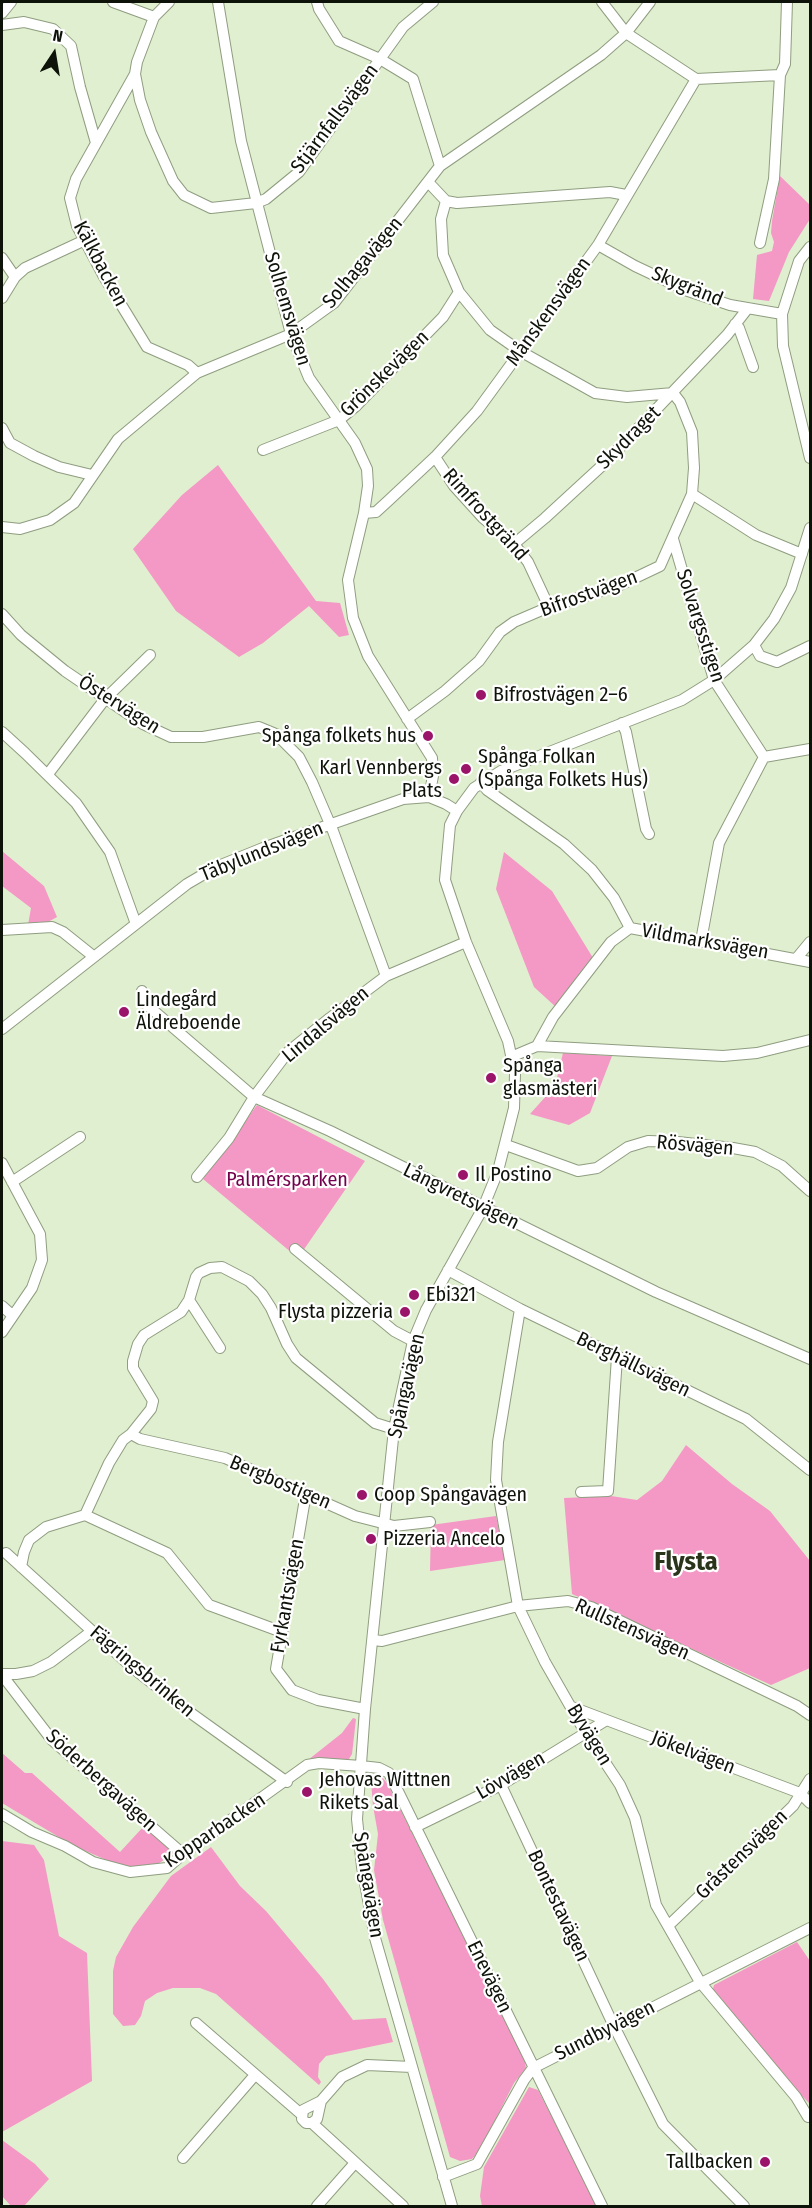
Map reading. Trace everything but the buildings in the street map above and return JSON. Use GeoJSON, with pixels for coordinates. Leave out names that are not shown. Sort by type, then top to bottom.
{"type":"FeatureCollection","features":[{"type":"Feature","properties":{"kind":"street"},"geometry":{"type":"LineString","coordinates":[[2,13],[11,2]]}},
{"type":"Feature","properties":{"kind":"street"},"geometry":{"type":"LineString","coordinates":[[113,2],[154,17]]}},
{"type":"Feature","properties":{"kind":"street","name":"Kälkbacken"},"geometry":{"type":"LineString","coordinates":[[169,2],[154,17],[137,62],[135,74],[76,179],[70,198],[77,226],[103,275],[147,347],[188,365],[197,373]]}},
{"type":"Feature","properties":{"kind":"street","name":"Solhemsvägen"},"geometry":{"type":"LineString","coordinates":[[218,2],[241,141],[291,334],[309,378],[354,443],[367,469],[368,486],[364,513],[348,580],[353,618],[368,656],[432,758],[433,776],[429,797]]}},
{"type":"Feature","properties":{"kind":"street"},"geometry":{"type":"LineString","coordinates":[[317,2],[339,41],[380,59],[413,80],[440,166]]}},
{"type":"Feature","properties":{"kind":"street","name":"Stjärnfallsvägen"},"geometry":{"type":"LineString","coordinates":[[135,74],[140,100],[151,132],[173,181],[184,195],[211,208],[256,203],[266,199],[299,172],[403,27],[433,2]]}},
{"type":"Feature","properties":{"kind":"street"},"geometry":{"type":"LineString","coordinates":[[602,2],[626,33],[696,79],[780,75]]}},
{"type":"Feature","properties":{"kind":"street","name":"Solhagavägen"},"geometry":{"type":"LineString","coordinates":[[2,527],[20,529],[50,520],[74,503],[118,439],[197,373],[291,334],[334,303],[440,166],[601,55],[626,33],[650,2]]}},
{"type":"Feature","properties":{"kind":"street"},"geometry":{"type":"LineString","coordinates":[[760,243],[774,180],[780,75],[785,64],[787,2]]}},
{"type":"Feature","properties":{"kind":"street"},"geometry":{"type":"LineString","coordinates":[[2,25],[24,22],[53,28],[71,46],[96,143]]}},
{"type":"Feature","properties":{"kind":"street","name":"Månskensvägen"},"geometry":{"type":"LineString","coordinates":[[364,513],[376,512],[435,457],[477,411],[598,245],[696,79]]}},
{"type":"Feature","properties":{"kind":"street"},"geometry":{"type":"LineString","coordinates":[[123,96],[140,100]]}},
{"type":"Feature","properties":{"kind":"street"},"geometry":{"type":"LineString","coordinates":[[429,183],[446,201],[457,203],[610,192],[626,195]]}},
{"type":"Feature","properties":{"kind":"street"},"geometry":{"type":"LineString","coordinates":[[446,201],[441,219],[443,255],[459,292],[490,330],[520,351],[595,393],[627,398],[673,393]]}},
{"type":"Feature","properties":{"kind":"street"},"geometry":{"type":"LineString","coordinates":[[2,298],[15,277],[25,268],[85,240]]}},
{"type":"Feature","properties":{"kind":"street","name":"Skygränd"},"geometry":{"type":"LineString","coordinates":[[598,245],[635,266],[688,291],[748,308],[782,314]]}},
{"type":"Feature","properties":{"kind":"street"},"geometry":{"type":"LineString","coordinates":[[810,247],[799,261],[782,314],[783,345],[810,458]]}},
{"type":"Feature","properties":{"kind":"street"},"geometry":{"type":"LineString","coordinates":[[2,258],[15,277]]}},
{"type":"Feature","properties":{"kind":"street","name":"Grönskevägen"},"geometry":{"type":"LineString","coordinates":[[263,450],[339,420],[385,378],[443,317],[459,292]]}},
{"type":"Feature","properties":{"kind":"street","name":"Skydraget"},"geometry":{"type":"LineString","coordinates":[[514,544],[607,461],[673,393],[748,308]]}},
{"type":"Feature","properties":{"kind":"street"},"geometry":{"type":"LineString","coordinates":[[735,324],[739,328],[753,367]]}},
{"type":"Feature","properties":{"kind":"street","name":"Bifrostvägen"},"geometry":{"type":"LineString","coordinates":[[407,719],[445,691],[479,661],[500,632],[514,622],[549,607],[618,586],[660,566],[692,494],[694,468],[692,432],[680,402],[673,393]]}},
{"type":"Feature","properties":{"kind":"street"},"geometry":{"type":"LineString","coordinates":[[2,428],[10,443],[34,456],[59,467],[92,475]]}},
{"type":"Feature","properties":{"kind":"street","name":"Rimfrostgränd"},"geometry":{"type":"LineString","coordinates":[[435,457],[454,486],[483,518],[514,544],[528,562],[549,607]]}},
{"type":"Feature","properties":{"kind":"street"},"geometry":{"type":"LineString","coordinates":[[692,494],[756,536],[802,554]]}},
{"type":"Feature","properties":{"kind":"street","name":"Spångavägen"},"geometry":{"type":"LineString","coordinates":[[452,2206],[375,1938],[362,1867],[357,1819],[365,1709],[394,1429],[413,1341],[426,1310],[483,1208],[506,1145],[514,1108],[515,1074],[508,1041],[466,942],[445,880],[450,825],[457,811],[481,782],[501,771],[682,700],[714,680],[754,645],[774,619],[790,588],[810,528]]}},
{"type":"Feature","properties":{"kind":"street","name":"Solvargsstigen"},"geometry":{"type":"LineString","coordinates":[[673,539],[714,680],[764,758]]}},
{"type":"Feature","properties":{"kind":"street","name":"Östervägen"},"geometry":{"type":"LineString","coordinates":[[2,614],[30,642],[65,671],[143,724],[171,737],[203,737],[259,727],[276,734],[299,757],[330,824],[386,976]]}},
{"type":"Feature","properties":{"kind":"street"},"geometry":{"type":"LineString","coordinates":[[754,645],[760,656],[777,662],[810,646]]}},
{"type":"Feature","properties":{"kind":"street"},"geometry":{"type":"LineString","coordinates":[[48,774],[105,699],[150,655]]}},
{"type":"Feature","properties":{"kind":"street"},"geometry":{"type":"LineString","coordinates":[[622,723],[649,834]]}},
{"type":"Feature","properties":{"kind":"street"},"geometry":{"type":"LineString","coordinates":[[2,732],[76,802],[110,852],[136,924]]}},
{"type":"Feature","properties":{"kind":"street"},"geometry":{"type":"LineString","coordinates":[[701,941],[719,843],[764,758],[810,749]]}},
{"type":"Feature","properties":{"kind":"street","name":"Vildmarksvägen"},"geometry":{"type":"LineString","coordinates":[[481,782],[487,790],[564,844],[592,870],[614,898],[630,928],[810,962]]}},
{"type":"Feature","properties":{"kind":"street"},"geometry":{"type":"LineString","coordinates":[[429,797],[457,811]]}},
{"type":"Feature","properties":{"kind":"street","name":"Täbylundsvägen"},"geometry":{"type":"LineString","coordinates":[[2,1029],[187,884],[216,867],[403,799],[429,797]]}},
{"type":"Feature","properties":{"kind":"street"},"geometry":{"type":"LineString","coordinates":[[2,930],[52,927],[63,932],[93,956]]}},
{"type":"Feature","properties":{"kind":"street"},"geometry":{"type":"LineString","coordinates":[[537,1046],[553,1017],[611,942],[630,928]]}},
{"type":"Feature","properties":{"kind":"street","name":"Lindalsvägen"},"geometry":{"type":"LineString","coordinates":[[197,1177],[229,1138],[254,1096],[288,1052],[386,976],[466,942]]}},
{"type":"Feature","properties":{"kind":"street"},"geometry":{"type":"LineString","coordinates":[[796,959],[810,942]]}},
{"type":"Feature","properties":{"kind":"street","name":"Långvretsvägen"},"geometry":{"type":"LineString","coordinates":[[142,991],[147,1005],[254,1096],[330,1131],[656,1292],[810,1359]]}},
{"type":"Feature","properties":{"kind":"street"},"geometry":{"type":"LineString","coordinates":[[512,1057],[537,1046],[723,1056],[757,1053],[810,1040]]}},
{"type":"Feature","properties":{"kind":"street"},"geometry":{"type":"LineString","coordinates":[[12,1182],[80,1137]]}},
{"type":"Feature","properties":{"kind":"street","name":"Rösvägen"},"geometry":{"type":"LineString","coordinates":[[506,1145],[578,1171],[597,1168],[628,1147],[648,1141],[678,1142],[755,1152],[782,1166],[810,1191]]}},
{"type":"Feature","properties":{"kind":"street"},"geometry":{"type":"LineString","coordinates":[[2,1163],[40,1234],[42,1260],[32,1288],[2,1332]]}},
{"type":"Feature","properties":{"kind":"street"},"geometry":{"type":"LineString","coordinates":[[294,1249],[394,1331],[413,1341]]}},
{"type":"Feature","properties":{"kind":"street"},"geometry":{"type":"LineString","coordinates":[[85,1515],[109,1463],[123,1440],[147,1416],[153,1401],[133,1368],[138,1344],[144,1335],[181,1312],[189,1300],[199,1273],[210,1268],[222,1267],[249,1281],[262,1294],[271,1308],[287,1344],[297,1358],[375,1423],[394,1429]]}},
{"type":"Feature","properties":{"kind":"street","name":"Berghällsvägen"},"geometry":{"type":"LineString","coordinates":[[448,1270],[520,1310],[746,1419],[810,1470]]}},
{"type":"Feature","properties":{"kind":"street"},"geometry":{"type":"LineString","coordinates":[[189,1300],[220,1348]]}},
{"type":"Feature","properties":{"kind":"street"},"geometry":{"type":"LineString","coordinates":[[2,1306],[12,1315]]}},
{"type":"Feature","properties":{"kind":"street","name":"Byvägen"},"geometry":{"type":"LineString","coordinates":[[520,1310],[498,1442],[496,1480],[518,1606],[545,1662],[585,1732],[620,1785],[635,1818],[656,1905],[700,1982],[796,2097],[808,2117]]}},
{"type":"Feature","properties":{"kind":"street"},"geometry":{"type":"LineString","coordinates":[[581,1492],[608,1491],[617,1357]]}},
{"type":"Feature","properties":{"kind":"street","name":"Bergbostigen"},"geometry":{"type":"LineString","coordinates":[[131,1434],[140,1439],[225,1458],[356,1516],[394,1526],[430,1522]]}},
{"type":"Feature","properties":{"kind":"street","name":"Fyrkantsvägen"},"geometry":{"type":"LineString","coordinates":[[306,1493],[276,1669],[292,1690],[318,1700],[365,1709]]}},
{"type":"Feature","properties":{"kind":"street"},"geometry":{"type":"LineString","coordinates":[[21,1567],[29,1540],[46,1527],[85,1515],[167,1553],[208,1605],[282,1632]]}},
{"type":"Feature","properties":{"kind":"street","name":"Fägringsbrinken"},"geometry":{"type":"LineString","coordinates":[[6,1553],[134,1669],[287,1782]]}},
{"type":"Feature","properties":{"kind":"street","name":"Rullstensvägen"},"geometry":{"type":"LineString","coordinates":[[373,1640],[382,1641],[518,1606],[568,1601],[591,1607],[797,1706],[810,1715]]}},
{"type":"Feature","properties":{"kind":"street"},"geometry":{"type":"LineString","coordinates":[[2,1674],[33,1671],[51,1662],[92,1631]]}},
{"type":"Feature","properties":{"kind":"street","name":"Söderbergavägen"},"geometry":{"type":"LineString","coordinates":[[2,1674],[51,1740],[183,1854]]}},
{"type":"Feature","properties":{"kind":"street","name":"Jökelvägen"},"geometry":{"type":"LineString","coordinates":[[572,1707],[800,1793],[810,1803]]}},
{"type":"Feature","properties":{"kind":"street","name":"Lövvägen"},"geometry":{"type":"LineString","coordinates":[[415,1827],[501,1785],[605,1721]]}},
{"type":"Feature","properties":{"kind":"street","name":"Kopparbacken"},"geometry":{"type":"LineString","coordinates":[[2,1814],[32,1832],[65,1846],[93,1862],[130,1872],[167,1868],[183,1854],[307,1766],[320,1764],[361,1766]]}},
{"type":"Feature","properties":{"kind":"street","name":"Enevägen"},"geometry":{"type":"LineString","coordinates":[[361,1766],[379,1768],[389,1773],[602,2206]]}},
{"type":"Feature","properties":{"kind":"street","name":"Gråstensvägen"},"geometry":{"type":"LineString","coordinates":[[668,1926],[793,1806],[810,1779]]}},
{"type":"Feature","properties":{"kind":"street","name":"Bontestavägen"},"geometry":{"type":"LineString","coordinates":[[501,1785],[614,2027],[663,2124],[744,2206]]}},
{"type":"Feature","properties":{"kind":"street","name":"Sundbyvägen"},"geometry":{"type":"LineString","coordinates":[[443,2177],[477,2164],[533,2068],[810,1928]]}},
{"type":"Feature","properties":{"kind":"street"},"geometry":{"type":"LineString","coordinates":[[196,2023],[301,2114],[306,2123],[312,2123],[317,2119],[321,2102]]}},
{"type":"Feature","properties":{"kind":"street"},"geometry":{"type":"LineString","coordinates":[[301,2114],[303,2110],[321,2102],[342,2077],[366,2065],[412,2067]]}},
{"type":"Feature","properties":{"kind":"street"},"geometry":{"type":"LineString","coordinates":[[183,2158],[255,2075]]}},
{"type":"Feature","properties":{"kind":"street"},"geometry":{"type":"LineString","coordinates":[[312,2123],[354,2164],[404,2206]]}},
{"type":"Feature","properties":{"kind":"street"},"geometry":{"type":"LineString","coordinates":[[317,2206],[354,2164]]}},
{"type":"Feature","properties":{"kind":"green space"},"geometry":{"type":"Polygon","coordinates":[[[780,176],[810,205],[810,219],[789,252],[769,301],[753,299],[757,255],[772,251],[774,242],[771,233],[772,221],[780,176]]]}},
{"type":"Feature","properties":{"kind":"green space"},"geometry":{"type":"Polygon","coordinates":[[[218,465],[316,601],[340,603],[349,635],[339,637],[309,606],[263,643],[239,657],[176,611],[133,549],[182,495],[218,465]]]}},
{"type":"Feature","properties":{"kind":"green space"},"geometry":{"type":"Polygon","coordinates":[[[2,851],[44,886],[57,917],[48,922],[28,925],[31,908],[2,886],[2,851]]]}},
{"type":"Feature","properties":{"kind":"green space"},"geometry":{"type":"Polygon","coordinates":[[[504,852],[552,891],[593,958],[557,1008],[534,987],[496,889],[504,852]]]}},
{"type":"Feature","properties":{"kind":"green space"},"geometry":{"type":"Polygon","coordinates":[[[563,1053],[612,1056],[590,1113],[569,1125],[530,1114],[555,1086],[563,1053]]]}},
{"type":"Feature","properties":{"kind":"green space","name":"Palmérsparken"},"geometry":{"type":"Polygon","coordinates":[[[257,1105],[365,1161],[298,1258],[203,1179],[257,1105]]]}},
{"type":"Feature","properties":{"kind":"green space"},"geometry":{"type":"Polygon","coordinates":[[[686,1445],[732,1484],[770,1511],[810,1561],[810,1668],[771,1685],[572,1594],[564,1498],[611,1496],[637,1500],[662,1481],[686,1445]]]}},
{"type":"Feature","properties":{"kind":"green space"},"geometry":{"type":"Polygon","coordinates":[[[496,1516],[505,1560],[430,1571],[431,1525],[496,1516]]]}},
{"type":"Feature","properties":{"kind":"green space"},"geometry":{"type":"Polygon","coordinates":[[[353,1718],[356,1719],[352,1754],[349,1759],[308,1760],[342,1733],[353,1718]]]}},
{"type":"Feature","properties":{"kind":"green space"},"geometry":{"type":"Polygon","coordinates":[[[2,1753],[25,1773],[32,1773],[120,1852],[144,1826],[174,1853],[155,1866],[120,1866],[72,1845],[2,1803],[2,1753]]]}},
{"type":"Feature","properties":{"kind":"green space"},"geometry":{"type":"Polygon","coordinates":[[[380,1775],[387,1783],[524,2057],[526,2068],[514,2083],[480,2150],[472,2159],[460,2161],[450,2157],[383,1920],[374,1870],[378,1834],[371,1781],[380,1775]]]}},
{"type":"Feature","properties":{"kind":"green space"},"geometry":{"type":"Polygon","coordinates":[[[2,1841],[34,1845],[44,1860],[59,1936],[87,1953],[92,2081],[2,2132],[2,1841]]]}},
{"type":"Feature","properties":{"kind":"green space"},"geometry":{"type":"Polygon","coordinates":[[[211,1847],[240,1886],[266,1911],[323,1979],[353,2020],[386,2018],[393,2042],[326,2056],[319,2064],[318,2077],[321,2082],[319,2085],[216,1994],[200,1988],[173,1988],[157,1993],[145,2001],[141,2016],[135,2025],[123,2026],[113,2014],[113,1971],[116,1957],[133,1927],[171,1876],[211,1847]]]}},
{"type":"Feature","properties":{"kind":"green space"},"geometry":{"type":"Polygon","coordinates":[[[797,1942],[810,1961],[810,2104],[786,2080],[712,1993],[714,1985],[797,1942]]]}},
{"type":"Feature","properties":{"kind":"green space"},"geometry":{"type":"Polygon","coordinates":[[[529,2087],[538,2090],[598,2206],[482,2206],[480,2196],[484,2167],[529,2087]]]}},
{"type":"Feature","properties":{"kind":"green space"},"geometry":{"type":"Polygon","coordinates":[[[2,2140],[35,2164],[49,2179],[24,2206],[11,2206],[2,2196],[2,2140]]]}},
{"type":"Feature","properties":{"kind":"place","name":"Bifrostvägen 2–6"},"geometry":{"type":"Point","coordinates":[481,695]}},
{"type":"Feature","properties":{"kind":"place","name":"Spånga folkets hus"},"geometry":{"type":"Point","coordinates":[428,736]}},
{"type":"Feature","properties":{"kind":"place","name":"Spånga Folkan (Spånga Folkets Hus)"},"geometry":{"type":"Point","coordinates":[466,769]}},
{"type":"Feature","properties":{"kind":"place","name":"Karl Vennbergs Plats"},"geometry":{"type":"Point","coordinates":[454,779]}},
{"type":"Feature","properties":{"kind":"place","name":"Lindegård Äldreboende"},"geometry":{"type":"Point","coordinates":[124,1012]}},
{"type":"Feature","properties":{"kind":"place","name":"Spånga glasmästeri"},"geometry":{"type":"Point","coordinates":[491,1078]}},
{"type":"Feature","properties":{"kind":"place","name":"Il Postino"},"geometry":{"type":"Point","coordinates":[463,1175]}},
{"type":"Feature","properties":{"kind":"place","name":"Ebi321"},"geometry":{"type":"Point","coordinates":[414,1295]}},
{"type":"Feature","properties":{"kind":"place","name":"Flysta pizzeria"},"geometry":{"type":"Point","coordinates":[405,1312]}},
{"type":"Feature","properties":{"kind":"place","name":"Coop Spångavägen"},"geometry":{"type":"Point","coordinates":[362,1495]}},
{"type":"Feature","properties":{"kind":"place","name":"Pizzeria Ancelo"},"geometry":{"type":"Point","coordinates":[371,1539]}},
{"type":"Feature","properties":{"kind":"place","name":"Jehovas Wittnen Rikets Sal"},"geometry":{"type":"Point","coordinates":[307,1792]}},
{"type":"Feature","properties":{"kind":"place","name":"Tallbacken"},"geometry":{"type":"Point","coordinates":[765,2162]}},
{"type":"Feature","properties":{"kind":"district","name":"Flysta"},"geometry":{"type":"Point","coordinates":[686,1563]}}]}
